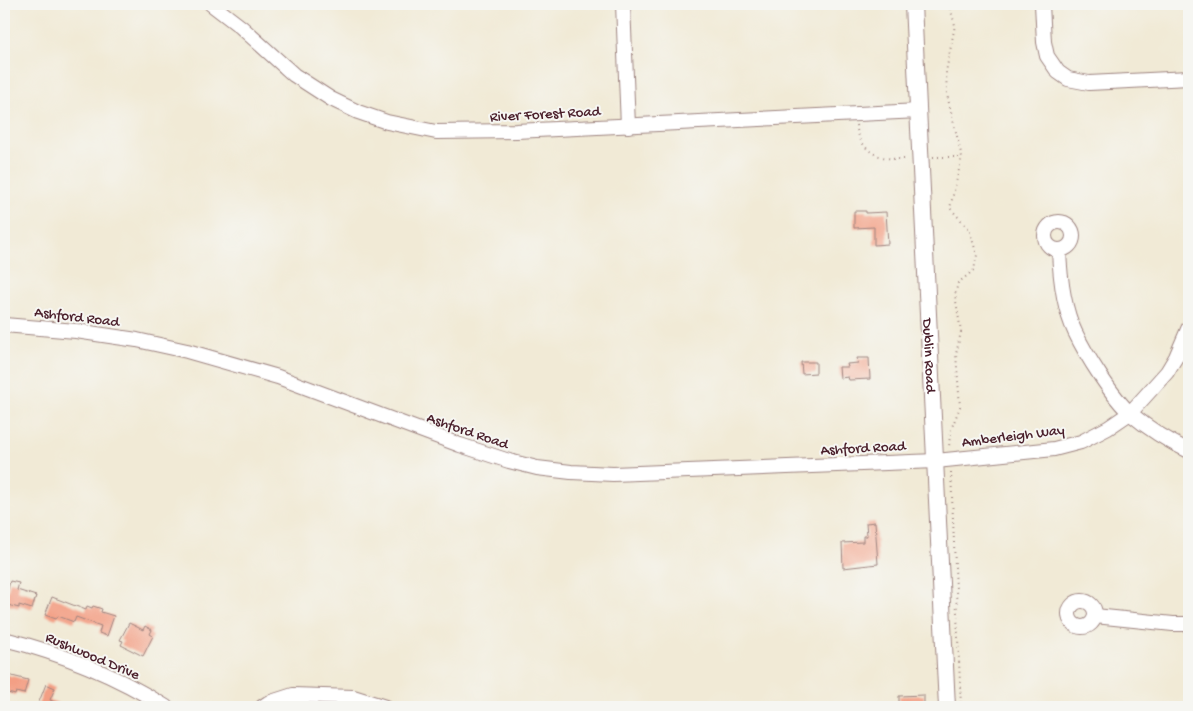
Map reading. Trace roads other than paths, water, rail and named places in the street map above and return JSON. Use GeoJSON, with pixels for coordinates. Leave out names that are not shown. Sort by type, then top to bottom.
{"type":"FeatureCollection","features":[{"type":"Feature","properties":{"kind":"main road","name":"Dublin Road"},"geometry":{"type":"LineString","coordinates":[[913,4],[943,460],[947,707]]}},
{"type":"Feature","properties":{"kind":"street","name":"River Forest Road"},"geometry":{"type":"LineString","coordinates":[[211,4],[241,27],[294,75],[315,90],[345,106],[386,122],[436,132],[460,133],[919,112]]}},
{"type":"Feature","properties":{"kind":"street"},"geometry":{"type":"LineString","coordinates":[[623,4],[628,126]]}},
{"type":"Feature","properties":{"kind":"street"},"geometry":{"type":"LineString","coordinates":[[1042,4],[1044,42],[1047,56],[1058,72],[1068,79],[1089,83],[1189,78]]}},
{"type":"Feature","properties":{"kind":"street"},"geometry":{"type":"LineString","coordinates":[[1059,250],[1065,302],[1074,331],[1092,363],[1130,413],[1168,441],[1189,451]]}},
{"type":"Feature","properties":{"kind":"street","name":"Ashford Road"},"geometry":{"type":"LineString","coordinates":[[4,325],[83,332],[137,340],[187,351],[278,377],[460,445],[537,468],[588,474],[613,474],[943,460]]}},
{"type":"Feature","properties":{"kind":"street","name":"Amberleigh Way"},"geometry":{"type":"LineString","coordinates":[[943,460],[1054,449],[1082,442],[1108,428],[1130,413],[1167,372],[1189,327]]}},
{"type":"Feature","properties":{"kind":"street"},"geometry":{"type":"LineString","coordinates":[[1095,616],[1189,624]]}},
{"type":"Feature","properties":{"kind":"street","name":"Rushwood Drive"},"geometry":{"type":"LineString","coordinates":[[4,639],[78,663],[126,685],[166,707]]}},
{"type":"Feature","properties":{"kind":"street"},"geometry":{"type":"LineString","coordinates":[[262,707],[268,703],[293,696],[353,697],[385,707]]}}]}
